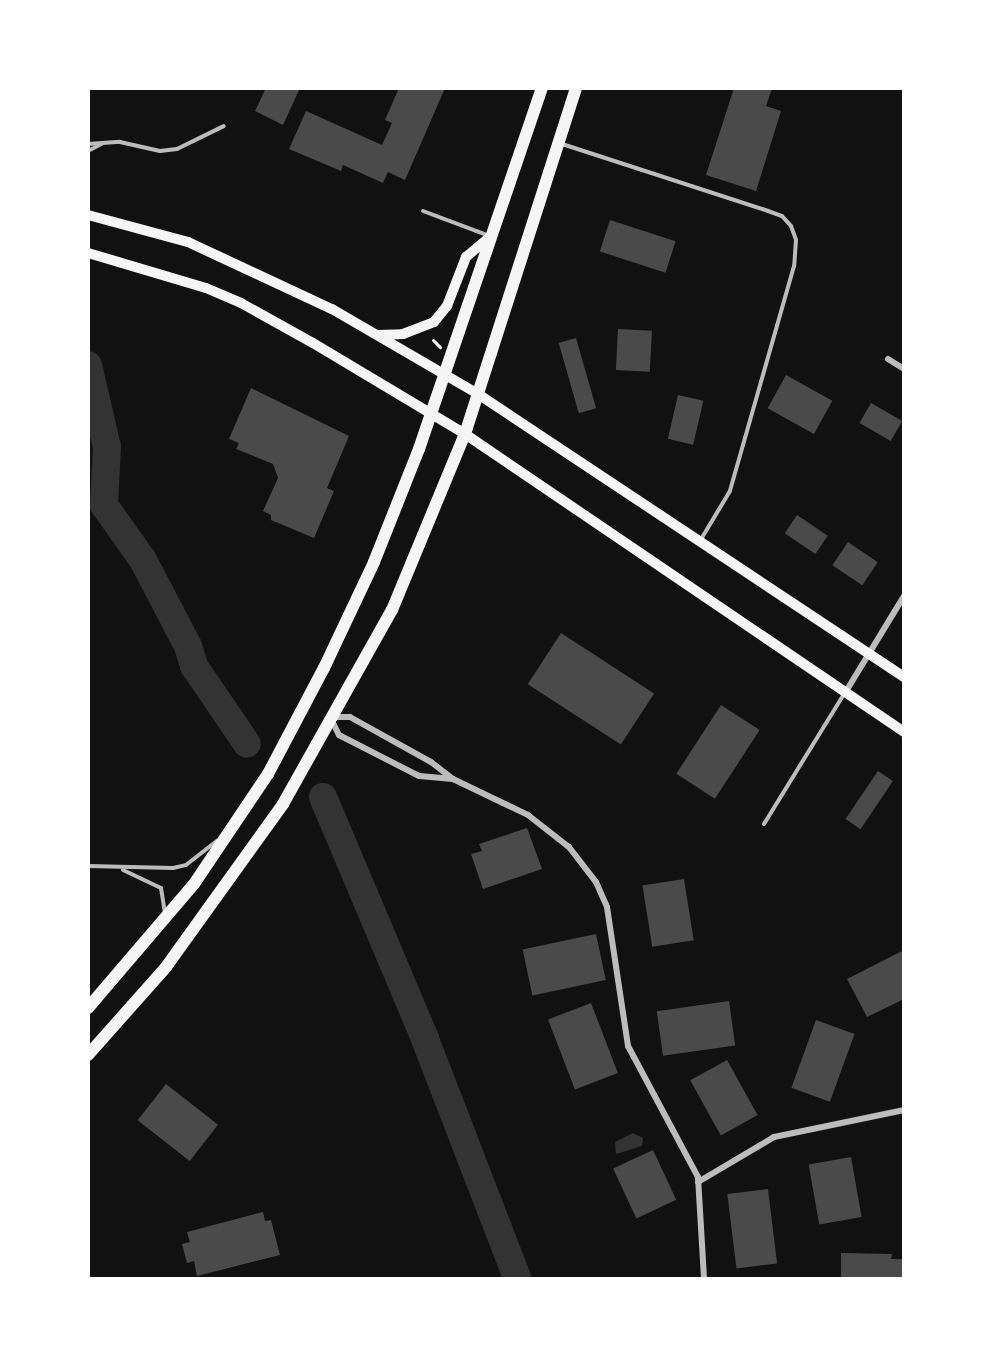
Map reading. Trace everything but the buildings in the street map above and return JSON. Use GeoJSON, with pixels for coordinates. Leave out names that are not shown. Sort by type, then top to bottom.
{"type":"FeatureCollection","features":[{"type":"Feature","properties":{"kind":"main road"},"geometry":{"type":"LineString","coordinates":[[88,1008],[165,918],[228,833],[268,774],[324,668],[374,562],[431,414],[542,88]]}},
{"type":"Feature","properties":{"kind":"main road"},"geometry":{"type":"LineString","coordinates":[[88,1055],[166,967],[283,804],[392,610],[465,434],[576,88]]}},
{"type":"Feature","properties":{"kind":"main road"},"geometry":{"type":"LineString","coordinates":[[88,215],[188,242],[332,309],[478,394],[903,677]]}},
{"type":"Feature","properties":{"kind":"main road"},"geometry":{"type":"LineString","coordinates":[[376,335],[403,334],[434,322],[447,306],[466,257],[491,236]]}},
{"type":"Feature","properties":{"kind":"main road"},"geometry":{"type":"LineString","coordinates":[[88,253],[124,260],[242,303],[431,414],[465,434],[903,732]]}},
{"type":"Feature","properties":{"kind":"street"},"geometry":{"type":"LineString","coordinates":[[888,359],[903,369]]}},
{"type":"Feature","properties":{"kind":"street"},"geometry":{"type":"LineString","coordinates":[[845,693],[903,596]]}},
{"type":"Feature","properties":{"kind":"street"},"geometry":{"type":"LineString","coordinates":[[453,779],[419,776],[339,735],[330,717],[350,717],[431,762],[453,779],[501,800],[546,827],[569,847],[596,882],[608,907],[628,1046],[691,1161],[698,1182],[704,1278]]}},
{"type":"Feature","properties":{"kind":"street"},"geometry":{"type":"LineString","coordinates":[[698,1182],[774,1137],[903,1110]]}},
{"type":"Feature","properties":{"kind":"lane"},"geometry":{"type":"LineString","coordinates":[[88,144],[106,142],[160,151],[177,149],[224,126]]}},
{"type":"Feature","properties":{"kind":"lane"},"geometry":{"type":"LineString","coordinates":[[88,151],[106,142]]}},
{"type":"Feature","properties":{"kind":"lane"},"geometry":{"type":"LineString","coordinates":[[558,143],[782,216],[791,226],[796,240],[794,266],[730,490],[700,541]]}},
{"type":"Feature","properties":{"kind":"lane"},"geometry":{"type":"LineString","coordinates":[[423,211],[491,236]]}},
{"type":"Feature","properties":{"kind":"lane"},"geometry":{"type":"LineString","coordinates":[[764,824],[845,693]]}},
{"type":"Feature","properties":{"kind":"lane"},"geometry":{"type":"LineString","coordinates":[[88,866],[120,868],[186,865],[228,833]]}},
{"type":"Feature","properties":{"kind":"lane"},"geometry":{"type":"LineString","coordinates":[[120,868],[161,888],[165,918]]}},
{"type":"Feature","properties":{"kind":"path"},"geometry":{"type":"LineString","coordinates":[[431,353],[433,340]]}},
{"type":"Feature","properties":{"kind":"shaded area"},"geometry":{"type":"Polygon","coordinates":[[[633,1133],[643,1138],[642,1146],[616,1154],[615,1142],[633,1133]]]}},
{"type":"Feature","properties":{"kind":"waterway"},"geometry":{"type":"LineString","coordinates":[[88,365],[107,447],[104,505],[143,560],[188,646],[194,666],[247,744]]}},
{"type":"Feature","properties":{"kind":"waterway"},"geometry":{"type":"LineString","coordinates":[[323,797],[425,1039],[517,1278]]}}]}
